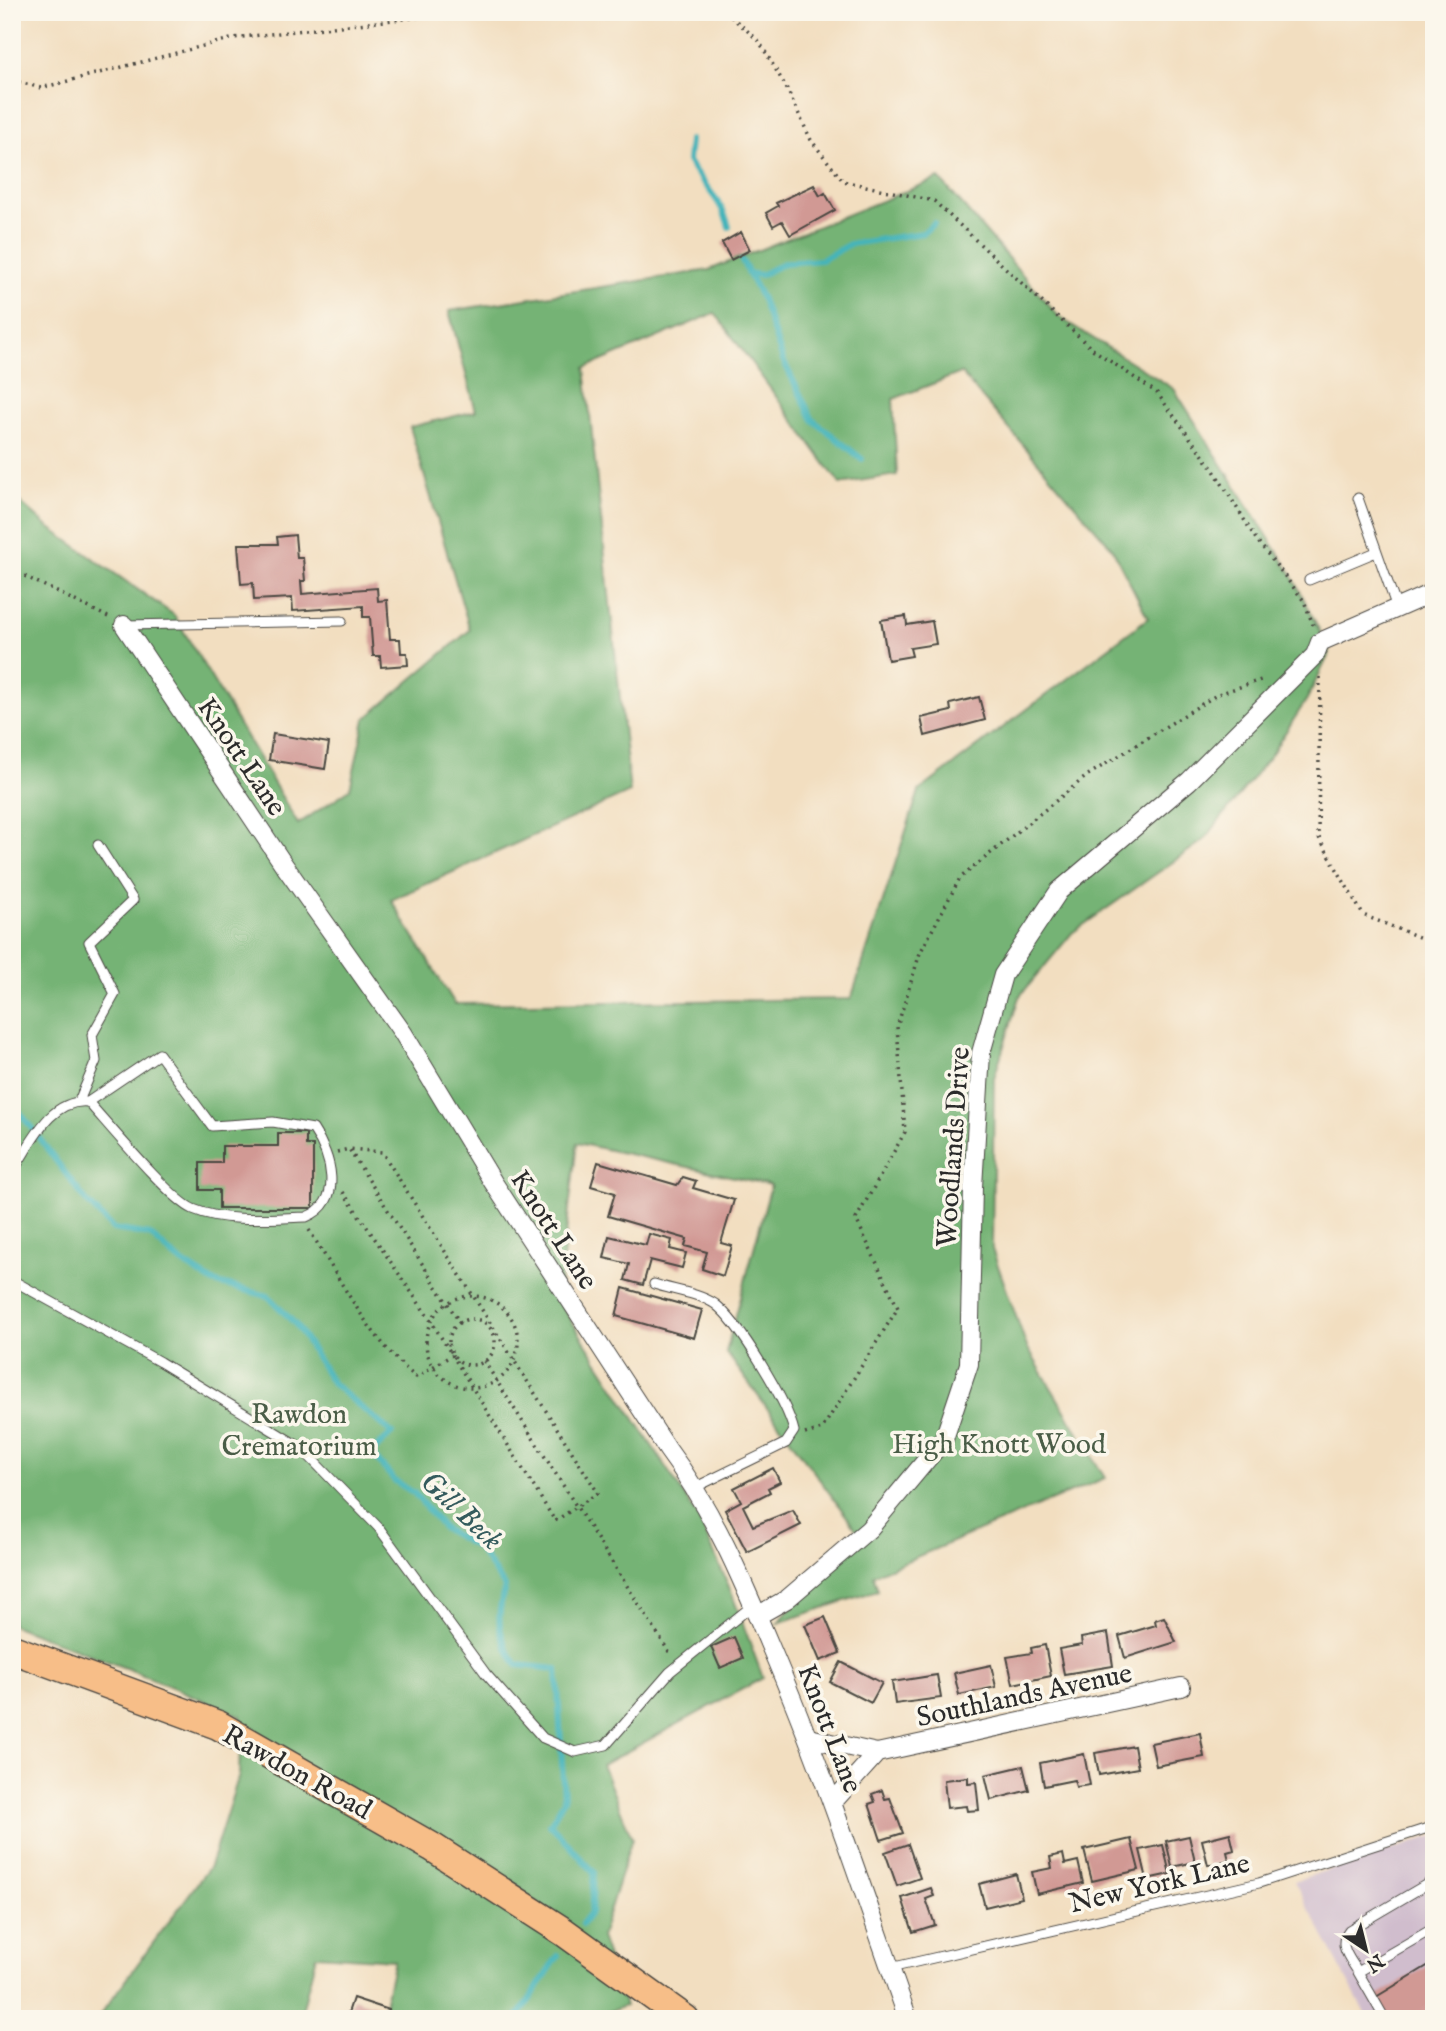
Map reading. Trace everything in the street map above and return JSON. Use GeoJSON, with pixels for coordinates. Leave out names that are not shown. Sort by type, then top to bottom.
{"type":"FeatureCollection","features":[{"type":"Feature","properties":{"kind":"main road","name":"Rawdon Road"},"geometry":{"type":"LineString","coordinates":[[12,1649],[218,1725],[432,1847],[564,1932],[685,2019]]}},
{"type":"Feature","properties":{"kind":"street"},"geometry":{"type":"LineString","coordinates":[[1320,642],[1434,592]]}},
{"type":"Feature","properties":{"kind":"street","name":"Knott Lane"},"geometry":{"type":"LineString","coordinates":[[124,625],[284,865],[403,1033],[501,1194],[668,1450],[696,1488],[755,1610],[809,1738],[908,2019]]}},
{"type":"Feature","properties":{"kind":"street","name":"Woodlands Drive"},"geometry":{"type":"LineString","coordinates":[[755,1610],[787,1599],[869,1529],[944,1439],[969,1364],[973,1187],[981,1053],[1003,975],[1059,891],[1189,781],[1315,655],[1320,642]]}},
{"type":"Feature","properties":{"kind":"street","name":"Southlands Avenue"},"geometry":{"type":"LineString","coordinates":[[809,1738],[877,1753],[1181,1687]]}},
{"type":"Feature","properties":{"kind":"street"},"geometry":{"type":"LineString","coordinates":[[832,1803],[877,1753]]}},
{"type":"Feature","properties":{"kind":"lane"},"geometry":{"type":"LineString","coordinates":[[1358,498],[1397,608]]}},
{"type":"Feature","properties":{"kind":"lane"},"geometry":{"type":"LineString","coordinates":[[1309,580],[1376,552]]}},
{"type":"Feature","properties":{"kind":"lane"},"geometry":{"type":"LineString","coordinates":[[124,625],[342,621]]}},
{"type":"Feature","properties":{"kind":"lane"},"geometry":{"type":"LineString","coordinates":[[83,1101],[96,1061],[92,1035],[115,994],[89,942],[133,900],[98,845]]}},
{"type":"Feature","properties":{"kind":"lane"},"geometry":{"type":"LineString","coordinates":[[12,1172],[44,1124],[59,1107],[83,1101],[159,1054],[212,1126],[273,1122],[306,1125],[313,1129],[332,1175],[331,1189],[325,1203],[316,1213],[301,1217],[223,1217],[191,1209],[83,1101]]}},
{"type":"Feature","properties":{"kind":"lane"},"geometry":{"type":"LineString","coordinates":[[12,1280],[160,1362],[300,1447],[379,1528],[486,1674],[544,1738],[575,1752],[606,1745],[678,1665],[755,1610]]}},
{"type":"Feature","properties":{"kind":"lane"},"geometry":{"type":"LineString","coordinates":[[654,1284],[712,1302],[731,1317],[751,1347],[794,1431],[786,1443],[696,1488]]}},
{"type":"Feature","properties":{"kind":"lane","name":"New York Lane"},"geometry":{"type":"LineString","coordinates":[[890,1968],[1259,1883],[1434,1826]]}},
{"type":"Feature","properties":{"kind":"lane"},"geometry":{"type":"LineString","coordinates":[[1385,2019],[1343,1947],[1343,1938],[1349,1930],[1434,1880]]}},
{"type":"Feature","properties":{"kind":"lane"},"geometry":{"type":"LineString","coordinates":[[1357,1972],[1434,1928]]}},
{"type":"Feature","properties":{"kind":"path"},"geometry":{"type":"LineString","coordinates":[[12,80],[41,88],[234,38],[465,12]]}},
{"type":"Feature","properties":{"kind":"path"},"geometry":{"type":"LineString","coordinates":[[726,12],[758,41],[786,87],[811,141],[843,181],[934,201],[1091,348],[1157,393],[1213,469],[1256,539],[1304,601],[1320,642],[1318,836],[1363,915],[1434,943]]}},
{"type":"Feature","properties":{"kind":"path"},"geometry":{"type":"LineString","coordinates":[[12,570],[124,625]]}},
{"type":"Feature","properties":{"kind":"path"},"geometry":{"type":"LineString","coordinates":[[349,1149],[460,1323]]}},
{"type":"Feature","properties":{"kind":"path"},"geometry":{"type":"LineString","coordinates":[[326,1155],[349,1149],[382,1152],[598,1493],[555,1521],[431,1321],[332,1175]]}},
{"type":"Feature","properties":{"kind":"path"},"geometry":{"type":"LineString","coordinates":[[301,1217],[384,1348],[416,1377],[452,1355]]}},
{"type":"Feature","properties":{"kind":"path"},"geometry":{"type":"LineString","coordinates":[[471,1295],[487,1298],[501,1305],[511,1317],[517,1332],[518,1346],[514,1361],[496,1381],[472,1388],[451,1383],[433,1367],[426,1348],[426,1332],[431,1321],[448,1302],[471,1295]]}},
{"type":"Feature","properties":{"kind":"path"},"geometry":{"type":"LineString","coordinates":[[452,1355],[451,1334],[460,1323],[475,1320],[491,1326]]}},
{"type":"Feature","properties":{"kind":"path"},"geometry":{"type":"LineString","coordinates":[[452,1355],[471,1365],[484,1361],[494,1349],[491,1326]]}},
{"type":"Feature","properties":{"kind":"path"},"geometry":{"type":"LineString","coordinates":[[484,1361],[678,1665]]}},
{"type":"Feature","properties":{"kind":"shaded area"},"geometry":{"type":"Polygon","coordinates":[[[1434,1836],[1434,2019],[1368,2019],[1294,1881],[1434,1836]]]}},
{"type":"Feature","properties":{"kind":"green space"},"geometry":{"type":"Polygon","coordinates":[[[939,178],[1059,317],[1174,389],[1291,573],[1330,652],[1307,699],[1270,756],[1204,840],[1072,933],[1019,997],[994,1078],[992,1249],[1027,1347],[1105,1478],[873,1575],[878,1590],[778,1623],[858,1532],[726,1352],[771,1185],[577,1143],[558,1300],[698,1517],[730,1589],[763,1678],[602,1765],[632,1838],[601,1937],[625,2006],[589,2019],[381,2019],[394,1960],[316,1955],[300,2019],[97,2019],[210,1866],[239,1775],[241,1716],[136,1672],[12,1625],[12,495],[47,526],[174,615],[298,824],[350,789],[365,719],[470,630],[410,427],[476,411],[449,311],[709,270],[939,178]],[[715,313],[585,368],[630,792],[391,900],[455,1004],[851,999],[919,791],[1148,618],[1112,548],[961,373],[893,399],[897,475],[840,484],[715,313]]]}},
{"type":"Feature","properties":{"kind":"building"},"geometry":{"type":"Polygon","coordinates":[[[814,185],[820,196],[825,193],[835,210],[790,235],[782,221],[773,226],[766,213],[778,206],[776,203],[814,185]]]}},
{"type":"Feature","properties":{"kind":"building"},"geometry":{"type":"Polygon","coordinates":[[[741,232],[750,250],[731,260],[722,243],[741,232]]]}},
{"type":"Feature","properties":{"kind":"building"},"geometry":{"type":"Polygon","coordinates":[[[295,535],[297,558],[303,558],[305,581],[301,581],[302,594],[377,588],[378,601],[387,600],[390,639],[400,639],[401,653],[407,653],[408,665],[381,667],[380,656],[373,656],[370,617],[363,617],[363,606],[293,611],[292,598],[254,600],[253,583],[241,584],[238,544],[278,544],[277,537],[295,535]]]}},
{"type":"Feature","properties":{"kind":"building"},"geometry":{"type":"Polygon","coordinates":[[[906,616],[907,625],[932,621],[936,644],[910,648],[912,656],[888,660],[881,620],[906,616]]]}},
{"type":"Feature","properties":{"kind":"building"},"geometry":{"type":"Polygon","coordinates":[[[979,697],[985,720],[925,736],[921,718],[951,711],[950,704],[979,697]]]}},
{"type":"Feature","properties":{"kind":"building"},"geometry":{"type":"Polygon","coordinates":[[[273,734],[329,743],[325,769],[269,760],[273,734]]]}},
{"type":"Feature","properties":{"kind":"building"},"geometry":{"type":"Polygon","coordinates":[[[278,1133],[306,1133],[306,1145],[313,1145],[313,1208],[219,1208],[219,1190],[200,1190],[200,1163],[222,1163],[222,1146],[278,1146],[278,1133]]]}},
{"type":"Feature","properties":{"kind":"building"},"geometry":{"type":"Polygon","coordinates":[[[598,1162],[677,1185],[683,1177],[696,1181],[693,1188],[734,1200],[721,1243],[732,1246],[723,1276],[702,1269],[707,1252],[685,1246],[687,1239],[608,1216],[615,1193],[591,1186],[598,1162]]]}},
{"type":"Feature","properties":{"kind":"building"},"geometry":{"type":"Polygon","coordinates":[[[649,1234],[672,1240],[670,1249],[686,1253],[682,1268],[650,1260],[643,1285],[625,1280],[629,1264],[604,1258],[609,1236],[646,1245],[649,1234]]]}},
{"type":"Feature","properties":{"kind":"building"},"geometry":{"type":"Polygon","coordinates":[[[623,1288],[702,1310],[694,1338],[616,1316],[623,1288]]]}},
{"type":"Feature","properties":{"kind":"building"},"geometry":{"type":"Polygon","coordinates":[[[773,1468],[780,1482],[768,1488],[770,1492],[743,1506],[753,1526],[793,1510],[801,1525],[747,1552],[725,1510],[741,1501],[734,1488],[773,1468]]]}},
{"type":"Feature","properties":{"kind":"building"},"geometry":{"type":"Polygon","coordinates":[[[825,1617],[840,1653],[820,1661],[805,1625],[825,1617]]]}},
{"type":"Feature","properties":{"kind":"building"},"geometry":{"type":"Polygon","coordinates":[[[1164,1617],[1176,1642],[1125,1658],[1119,1636],[1156,1625],[1155,1620],[1164,1617]]]}},
{"type":"Feature","properties":{"kind":"building"},"geometry":{"type":"Polygon","coordinates":[[[1108,1633],[1113,1666],[1064,1674],[1059,1649],[1082,1645],[1081,1638],[1108,1633]]]}},
{"type":"Feature","properties":{"kind":"building"},"geometry":{"type":"Polygon","coordinates":[[[734,1637],[743,1658],[720,1668],[711,1647],[734,1637]]]}},
{"type":"Feature","properties":{"kind":"building"},"geometry":{"type":"Polygon","coordinates":[[[1045,1645],[1051,1676],[1013,1684],[1007,1657],[1032,1653],[1031,1648],[1045,1645]]]}},
{"type":"Feature","properties":{"kind":"building"},"geometry":{"type":"Polygon","coordinates":[[[841,1662],[882,1683],[871,1703],[830,1682],[841,1662]]]}},
{"type":"Feature","properties":{"kind":"building"},"geometry":{"type":"Polygon","coordinates":[[[991,1665],[996,1687],[959,1695],[954,1673],[991,1665]]]}},
{"type":"Feature","properties":{"kind":"building"},"geometry":{"type":"Polygon","coordinates":[[[937,1675],[941,1698],[895,1704],[892,1682],[937,1675]]]}},
{"type":"Feature","properties":{"kind":"building"},"geometry":{"type":"Polygon","coordinates":[[[1200,1733],[1204,1757],[1156,1766],[1151,1743],[1200,1733]]]}},
{"type":"Feature","properties":{"kind":"building"},"geometry":{"type":"Polygon","coordinates":[[[1134,1746],[1138,1768],[1099,1775],[1095,1753],[1134,1746]]]}},
{"type":"Feature","properties":{"kind":"building"},"geometry":{"type":"Polygon","coordinates":[[[1084,1754],[1090,1785],[1076,1787],[1074,1780],[1044,1786],[1040,1763],[1084,1754]]]}},
{"type":"Feature","properties":{"kind":"building"},"geometry":{"type":"Polygon","coordinates":[[[1023,1766],[1029,1790],[991,1800],[985,1775],[1023,1766]]]}},
{"type":"Feature","properties":{"kind":"building"},"geometry":{"type":"Polygon","coordinates":[[[968,1777],[968,1783],[976,1782],[979,1810],[967,1811],[966,1806],[947,1808],[944,1780],[968,1777]]]}},
{"type":"Feature","properties":{"kind":"building"},"geometry":{"type":"Polygon","coordinates":[[[882,1790],[885,1799],[890,1798],[903,1833],[881,1840],[869,1804],[875,1802],[872,1794],[882,1790]]]}},
{"type":"Feature","properties":{"kind":"building"},"geometry":{"type":"Polygon","coordinates":[[[1230,1833],[1234,1850],[1227,1852],[1229,1860],[1208,1865],[1202,1840],[1230,1833]]]}},
{"type":"Feature","properties":{"kind":"building"},"geometry":{"type":"Polygon","coordinates":[[[1189,1836],[1195,1862],[1172,1867],[1166,1841],[1189,1836]]]}},
{"type":"Feature","properties":{"kind":"building"},"geometry":{"type":"Polygon","coordinates":[[[1131,1839],[1139,1870],[1092,1881],[1084,1850],[1131,1839]]]}},
{"type":"Feature","properties":{"kind":"building"},"geometry":{"type":"Polygon","coordinates":[[[908,1844],[920,1878],[897,1886],[885,1852],[908,1844]]]}},
{"type":"Feature","properties":{"kind":"building"},"geometry":{"type":"Polygon","coordinates":[[[1163,1845],[1170,1874],[1147,1879],[1140,1850],[1163,1845]]]}},
{"type":"Feature","properties":{"kind":"building"},"geometry":{"type":"Polygon","coordinates":[[[1063,1854],[1065,1864],[1078,1861],[1083,1883],[1037,1894],[1032,1872],[1052,1868],[1050,1857],[1063,1854]]]}},
{"type":"Feature","properties":{"kind":"building"},"geometry":{"type":"Polygon","coordinates":[[[1016,1874],[1022,1898],[985,1907],[979,1884],[1016,1874]]]}},
{"type":"Feature","properties":{"kind":"building"},"geometry":{"type":"Polygon","coordinates":[[[931,1888],[934,1896],[926,1899],[935,1925],[913,1932],[902,1898],[931,1888]]]}},
{"type":"Feature","properties":{"kind":"building"},"geometry":{"type":"Polygon","coordinates":[[[1434,1962],[1434,2019],[1389,2019],[1376,1997],[1434,1962]]]}},
{"type":"Feature","properties":{"kind":"building"},"geometry":{"type":"Polygon","coordinates":[[[353,1998],[389,2010],[386,2019],[346,2019],[353,1998]]]}},
{"type":"Feature","properties":{"kind":"waterway"},"geometry":{"type":"LineString","coordinates":[[690,140],[688,161],[717,200],[729,227]]}},
{"type":"Feature","properties":{"kind":"waterway"},"geometry":{"type":"LineString","coordinates":[[747,273],[761,275],[784,263],[821,260],[850,244],[923,233],[934,223]]}},
{"type":"Feature","properties":{"kind":"waterway"},"geometry":{"type":"LineString","coordinates":[[742,261],[762,299],[783,360],[813,420],[862,459]]}},
{"type":"Feature","properties":{"kind":"waterway","name":"Gill Beck"},"geometry":{"type":"LineString","coordinates":[[12,1102],[87,1202],[113,1229],[150,1235],[177,1259],[213,1282],[268,1296],[297,1326],[333,1384],[392,1433],[371,1453],[395,1481],[414,1493],[444,1529],[478,1548],[505,1587],[500,1609],[500,1628],[517,1665],[557,1669],[564,1800],[550,1824],[594,1872],[591,1912],[582,1924]]}},
{"type":"Feature","properties":{"kind":"waterway","name":"Gill Beck"},"geometry":{"type":"LineString","coordinates":[[517,2019],[558,1956]]}},
{"type":"Feature","properties":{"kind":"park label","name":"Rawdon Crematorium"},"geometry":{"type":"Point","coordinates":[299,1429]}},
{"type":"Feature","properties":{"kind":"park label","name":"High Knott Wood"},"geometry":{"type":"Point","coordinates":[999,1443]}}]}
